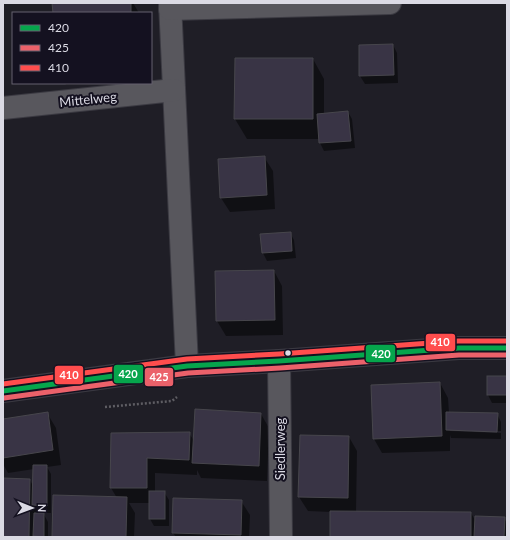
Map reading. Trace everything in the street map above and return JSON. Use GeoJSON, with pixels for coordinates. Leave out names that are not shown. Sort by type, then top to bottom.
{"type":"FeatureCollection","features":[{"type":"Feature","properties":{"kind":"street"},"geometry":{"type":"LineString","coordinates":[[187,366],[170,6],[390,3]]}},
{"type":"Feature","properties":{"kind":"street","name":"Mittelweg"},"geometry":{"type":"LineString","coordinates":[[3,108],[174,90]]}},
{"type":"Feature","properties":{"kind":"street"},"geometry":{"type":"LineString","coordinates":[[3,391],[187,366],[459,348],[507,348]]}},
{"type":"Feature","properties":{"kind":"street","name":"Siedlerweg"},"geometry":{"type":"LineString","coordinates":[[279,361],[280,537]]}},
{"type":"Feature","properties":{"kind":"building"},"geometry":{"type":"Polygon","coordinates":[[[52,3],[131,3],[131,12],[53,12],[52,3]]]}},
{"type":"Feature","properties":{"kind":"building"},"geometry":{"type":"Polygon","coordinates":[[[393,44],[394,75],[359,76],[359,45],[393,44]]]}},
{"type":"Feature","properties":{"kind":"building"},"geometry":{"type":"Polygon","coordinates":[[[235,58],[313,58],[313,119],[234,119],[235,58]]]}},
{"type":"Feature","properties":{"kind":"building"},"geometry":{"type":"Polygon","coordinates":[[[348,111],[351,141],[319,143],[317,114],[348,111]]]}},
{"type":"Feature","properties":{"kind":"building"},"geometry":{"type":"Polygon","coordinates":[[[265,156],[267,195],[220,198],[218,159],[265,156]]]}},
{"type":"Feature","properties":{"kind":"building"},"geometry":{"type":"Polygon","coordinates":[[[291,232],[292,251],[262,253],[260,234],[291,232]]]}},
{"type":"Feature","properties":{"kind":"building"},"geometry":{"type":"Polygon","coordinates":[[[274,270],[275,320],[216,321],[215,271],[274,270]]]}},
{"type":"Feature","properties":{"kind":"building"},"geometry":{"type":"Polygon","coordinates":[[[487,376],[507,376],[507,395],[487,395],[487,376]]]}},
{"type":"Feature","properties":{"kind":"building"},"geometry":{"type":"Polygon","coordinates":[[[440,382],[442,436],[373,439],[371,385],[440,382]]]}},
{"type":"Feature","properties":{"kind":"building"},"geometry":{"type":"Polygon","coordinates":[[[195,409],[261,413],[259,466],[192,463],[195,409]]]}},
{"type":"Feature","properties":{"kind":"building"},"geometry":{"type":"Polygon","coordinates":[[[48,412],[53,450],[3,458],[3,419],[48,412]]]}},
{"type":"Feature","properties":{"kind":"building"},"geometry":{"type":"Polygon","coordinates":[[[446,412],[498,413],[497,432],[446,430],[446,412]]]}},
{"type":"Feature","properties":{"kind":"building"},"geometry":{"type":"Polygon","coordinates":[[[190,432],[189,460],[147,458],[147,488],[110,488],[111,433],[190,432]]]}},
{"type":"Feature","properties":{"kind":"building"},"geometry":{"type":"Polygon","coordinates":[[[300,435],[349,436],[348,498],[298,497],[300,435]]]}},
{"type":"Feature","properties":{"kind":"building"},"geometry":{"type":"Polygon","coordinates":[[[33,465],[47,465],[47,506],[32,505],[33,465]]]}},
{"type":"Feature","properties":{"kind":"building"},"geometry":{"type":"Polygon","coordinates":[[[3,478],[30,479],[29,537],[3,537],[3,478]]]}},
{"type":"Feature","properties":{"kind":"building"},"geometry":{"type":"Polygon","coordinates":[[[149,491],[165,491],[165,519],[149,519],[149,491]]]}},
{"type":"Feature","properties":{"kind":"building"},"geometry":{"type":"Polygon","coordinates":[[[53,495],[127,497],[126,537],[52,537],[53,495]]]}},
{"type":"Feature","properties":{"kind":"building"},"geometry":{"type":"Polygon","coordinates":[[[173,498],[242,500],[241,535],[172,533],[173,498]]]}},
{"type":"Feature","properties":{"kind":"building"},"geometry":{"type":"Polygon","coordinates":[[[330,511],[471,512],[471,537],[330,537],[330,511]]]}},
{"type":"Feature","properties":{"kind":"building"},"geometry":{"type":"Polygon","coordinates":[[[34,513],[44,513],[44,537],[33,536],[34,513]]]}},
{"type":"Feature","properties":{"kind":"building"},"geometry":{"type":"Polygon","coordinates":[[[475,516],[505,517],[504,537],[474,537],[475,516]]]}},
{"type":"Feature","properties":{"kind":"transit line","name":"410"},"geometry":{"type":"LineString","coordinates":[[3,384],[187,359],[458,341],[507,341]]}},
{"type":"Feature","properties":{"kind":"transit line","name":"420"},"geometry":{"type":"LineString","coordinates":[[3,391],[187,366],[459,348],[507,348]]}},
{"type":"Feature","properties":{"kind":"transit line","name":"425"},"geometry":{"type":"LineString","coordinates":[[4,398],[188,373],[459,355],[507,355]]}}]}
